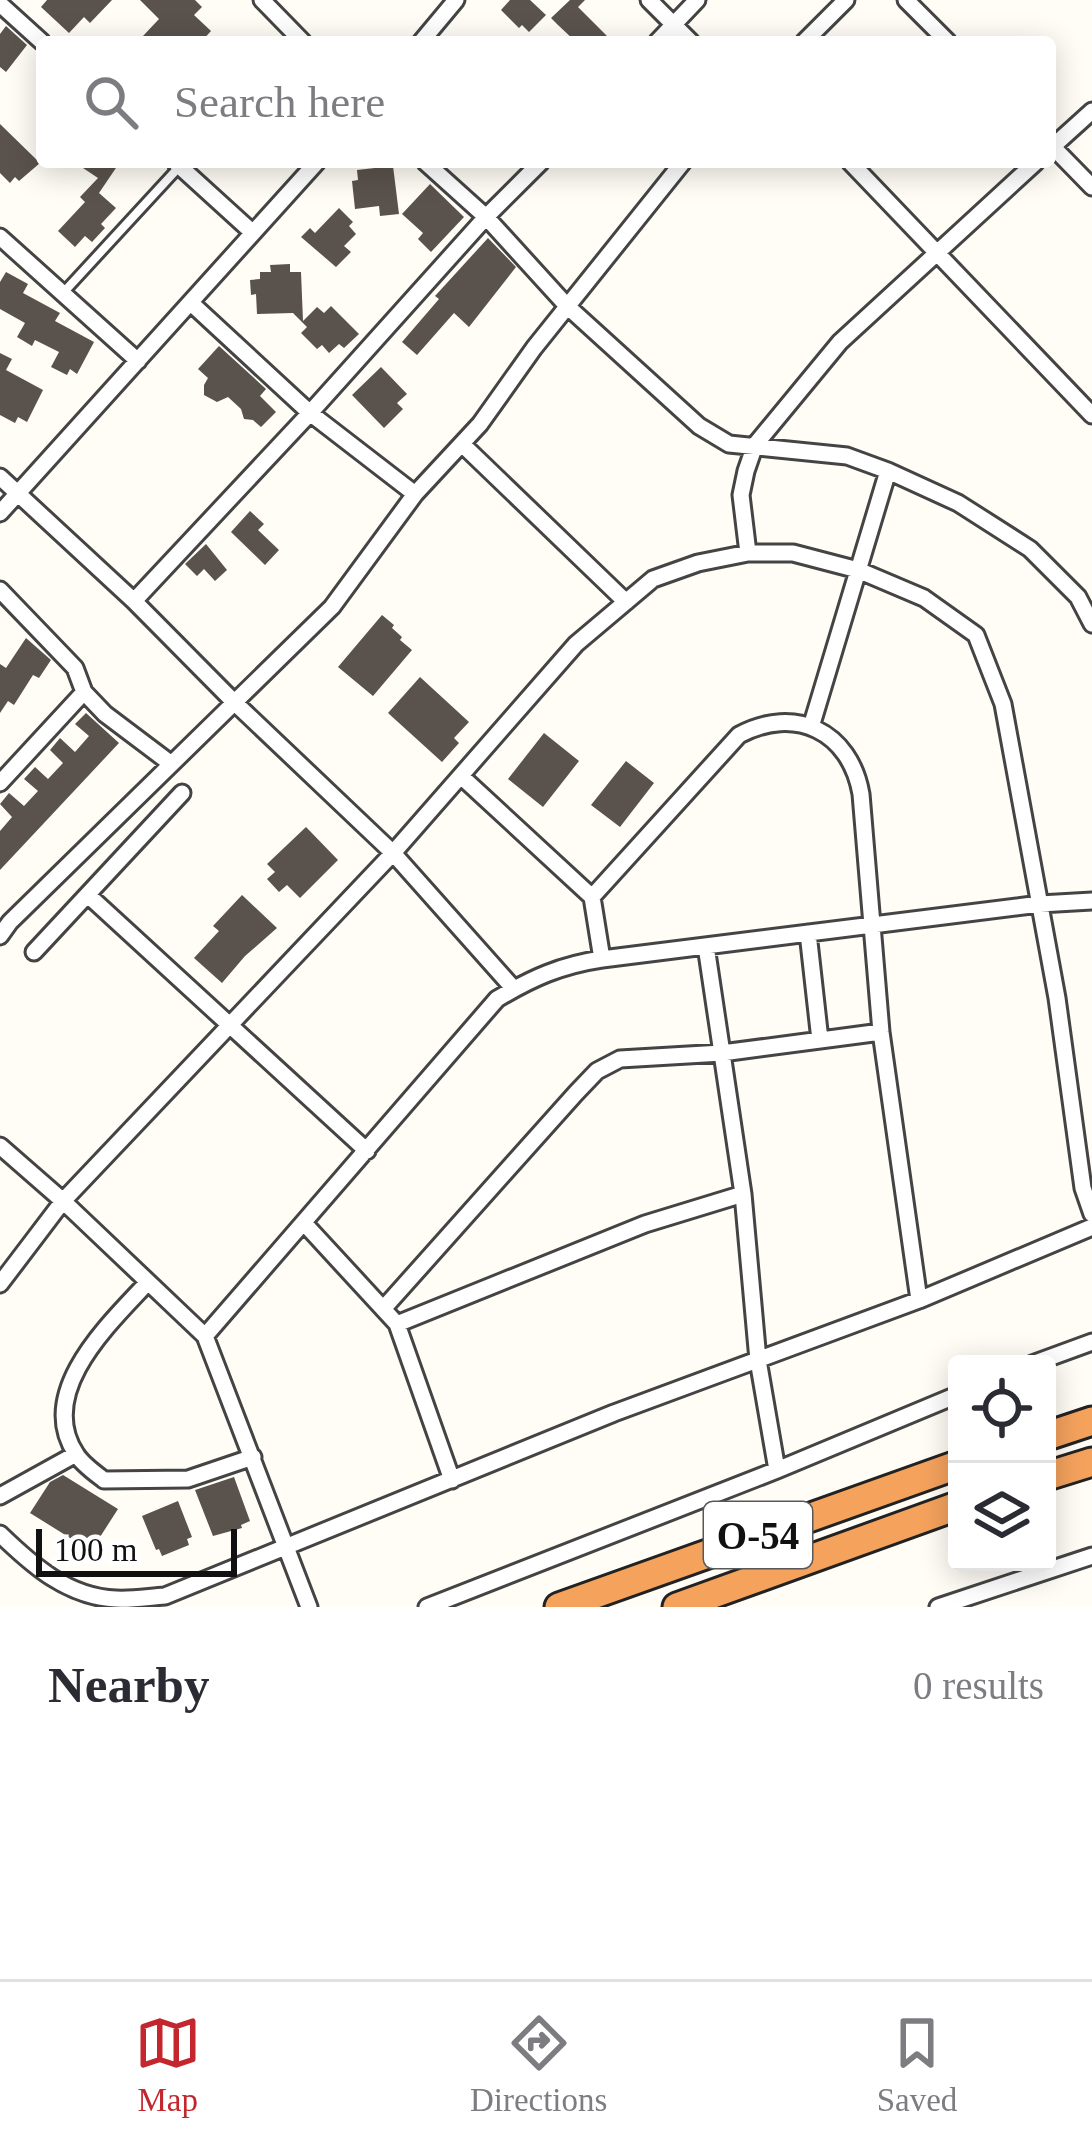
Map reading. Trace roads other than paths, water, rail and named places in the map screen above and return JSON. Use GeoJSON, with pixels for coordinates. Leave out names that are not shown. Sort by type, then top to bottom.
{"type":"FeatureCollection","features":[{"type":"Feature","properties":{"kind":"highway"},"geometry":{"type":"LineString","coordinates":[[1056,1433],[1092,1421]]}},
{"type":"Feature","properties":{"kind":"highway"},"geometry":{"type":"LineString","coordinates":[[1056,1474],[1092,1462]]}},
{"type":"Feature","properties":{"kind":"highway","name":"O-54"},"geometry":{"type":"LineString","coordinates":[[559,1607],[948,1469]]}},
{"type":"Feature","properties":{"kind":"highway","name":"O-54"},"geometry":{"type":"LineString","coordinates":[[677,1607],[948,1509]]}},
{"type":"Feature","properties":{"kind":"street"},"geometry":{"type":"LineString","coordinates":[[262,0],[297,36]]}},
{"type":"Feature","properties":{"kind":"street"},"geometry":{"type":"LineString","coordinates":[[426,36],[456,0]]}},
{"type":"Feature","properties":{"kind":"street"},"geometry":{"type":"LineString","coordinates":[[649,0],[685,36]]}},
{"type":"Feature","properties":{"kind":"street"},"geometry":{"type":"LineString","coordinates":[[663,36],[697,0]]}},
{"type":"Feature","properties":{"kind":"street"},"geometry":{"type":"LineString","coordinates":[[810,36],[846,0]]}},
{"type":"Feature","properties":{"kind":"street"},"geometry":{"type":"LineString","coordinates":[[906,0],[942,36]]}},
{"type":"Feature","properties":{"kind":"street"},"geometry":{"type":"LineString","coordinates":[[0,4],[36,37]]}},
{"type":"Feature","properties":{"kind":"street"},"geometry":{"type":"LineString","coordinates":[[1056,143],[1092,111]]}},
{"type":"Feature","properties":{"kind":"street"},"geometry":{"type":"LineString","coordinates":[[1056,152],[1092,187]]}},
{"type":"Feature","properties":{"kind":"street"},"geometry":{"type":"LineString","coordinates":[[181,168],[253,233]]}},
{"type":"Feature","properties":{"kind":"street"},"geometry":{"type":"LineString","coordinates":[[0,513],[312,168]]}},
{"type":"Feature","properties":{"kind":"street"},"geometry":{"type":"LineString","coordinates":[[432,168],[486,218],[567,306],[699,426],[729,444],[847,456],[958,503],[1030,549],[1078,597],[1092,624]]}},
{"type":"Feature","properties":{"kind":"street"},"geometry":{"type":"LineString","coordinates":[[134,602],[535,168]]}},
{"type":"Feature","properties":{"kind":"street"},"geometry":{"type":"LineString","coordinates":[[3,924],[332,607],[415,494],[480,424],[678,168]]}},
{"type":"Feature","properties":{"kind":"street"},"geometry":{"type":"LineString","coordinates":[[856,168],[1092,415]]}},
{"type":"Feature","properties":{"kind":"street"},"geometry":{"type":"LineString","coordinates":[[748,553],[741,495],[755,445],[840,342],[1029,168]]}},
{"type":"Feature","properties":{"kind":"street"},"geometry":{"type":"LineString","coordinates":[[0,237],[138,361]]}},
{"type":"Feature","properties":{"kind":"street"},"geometry":{"type":"LineString","coordinates":[[191,303],[310,413],[415,494]]}},
{"type":"Feature","properties":{"kind":"street"},"geometry":{"type":"LineString","coordinates":[[462,444],[626,602]]}},
{"type":"Feature","properties":{"kind":"street"},"geometry":{"type":"LineString","coordinates":[[811,727],[887,471]]}},
{"type":"Feature","properties":{"kind":"street"},"geometry":{"type":"LineString","coordinates":[[0,478],[393,854],[514,988]]}},
{"type":"Feature","properties":{"kind":"street"},"geometry":{"type":"LineString","coordinates":[[0,1284],[63,1201],[393,854],[576,644],[653,578],[748,553],[793,553],[858,570],[924,598],[976,635],[1004,704],[1057,998],[1083,1189],[1092,1214]]}},
{"type":"Feature","properties":{"kind":"street"},"geometry":{"type":"LineString","coordinates":[[0,590],[75,668],[84,692],[105,714],[170,763]]}},
{"type":"Feature","properties":{"kind":"street"},"geometry":{"type":"LineString","coordinates":[[0,783],[84,692]]}},
{"type":"Feature","properties":{"kind":"street"},"geometry":{"type":"LineString","coordinates":[[592,897],[739,735],[767,723],[811,727],[846,753],[859,779],[881,1032],[919,1300]]}},
{"type":"Feature","properties":{"kind":"street"},"geometry":{"type":"LineString","coordinates":[[461,777],[592,897],[602,959]]}},
{"type":"Feature","properties":{"kind":"street"},"geometry":{"type":"LineString","coordinates":[[34,952],[182,793]]}},
{"type":"Feature","properties":{"kind":"street"},"geometry":{"type":"LineString","coordinates":[[89,896],[367,1150]]}},
{"type":"Feature","properties":{"kind":"street"},"geometry":{"type":"LineString","coordinates":[[206,1336],[496,999],[535,976],[602,959],[1040,904],[1092,902]]}},
{"type":"Feature","properties":{"kind":"street"},"geometry":{"type":"LineString","coordinates":[[808,933],[820,1040]]}},
{"type":"Feature","properties":{"kind":"street"},"geometry":{"type":"LineString","coordinates":[[706,946],[743,1194],[758,1360],[777,1470]]}},
{"type":"Feature","properties":{"kind":"street"},"geometry":{"type":"LineString","coordinates":[[383,1309],[597,1071],[620,1059],[722,1053],[881,1032]]}},
{"type":"Feature","properties":{"kind":"street"},"geometry":{"type":"LineString","coordinates":[[0,1146],[206,1336],[309,1607]]}},
{"type":"Feature","properties":{"kind":"street"},"geometry":{"type":"LineString","coordinates":[[397,1324],[645,1224],[743,1194]]}},
{"type":"Feature","properties":{"kind":"street"},"geometry":{"type":"LineString","coordinates":[[304,1223],[397,1324],[452,1480]]}},
{"type":"Feature","properties":{"kind":"street"},"geometry":{"type":"LineString","coordinates":[[0,1534],[34,1567],[81,1593],[116,1599],[165,1596],[614,1413],[919,1300],[1092,1227]]}},
{"type":"Feature","properties":{"kind":"street"},"geometry":{"type":"LineString","coordinates":[[148,1282],[97,1336],[69,1383],[65,1424],[76,1454],[104,1480],[138,1482],[188,1479],[253,1457]]}},
{"type":"Feature","properties":{"kind":"street"},"geometry":{"type":"LineString","coordinates":[[1056,1355],[1092,1342]]}},
{"type":"Feature","properties":{"kind":"street"},"geometry":{"type":"LineString","coordinates":[[427,1607],[948,1399]]}},
{"type":"Feature","properties":{"kind":"street"},"geometry":{"type":"LineString","coordinates":[[0,1496],[76,1454]]}},
{"type":"Feature","properties":{"kind":"street"},"geometry":{"type":"LineString","coordinates":[[938,1607],[1092,1556]]}},
{"type":"Feature","properties":{"kind":"lane"},"geometry":{"type":"LineString","coordinates":[[62,293],[173,168]]}}]}
